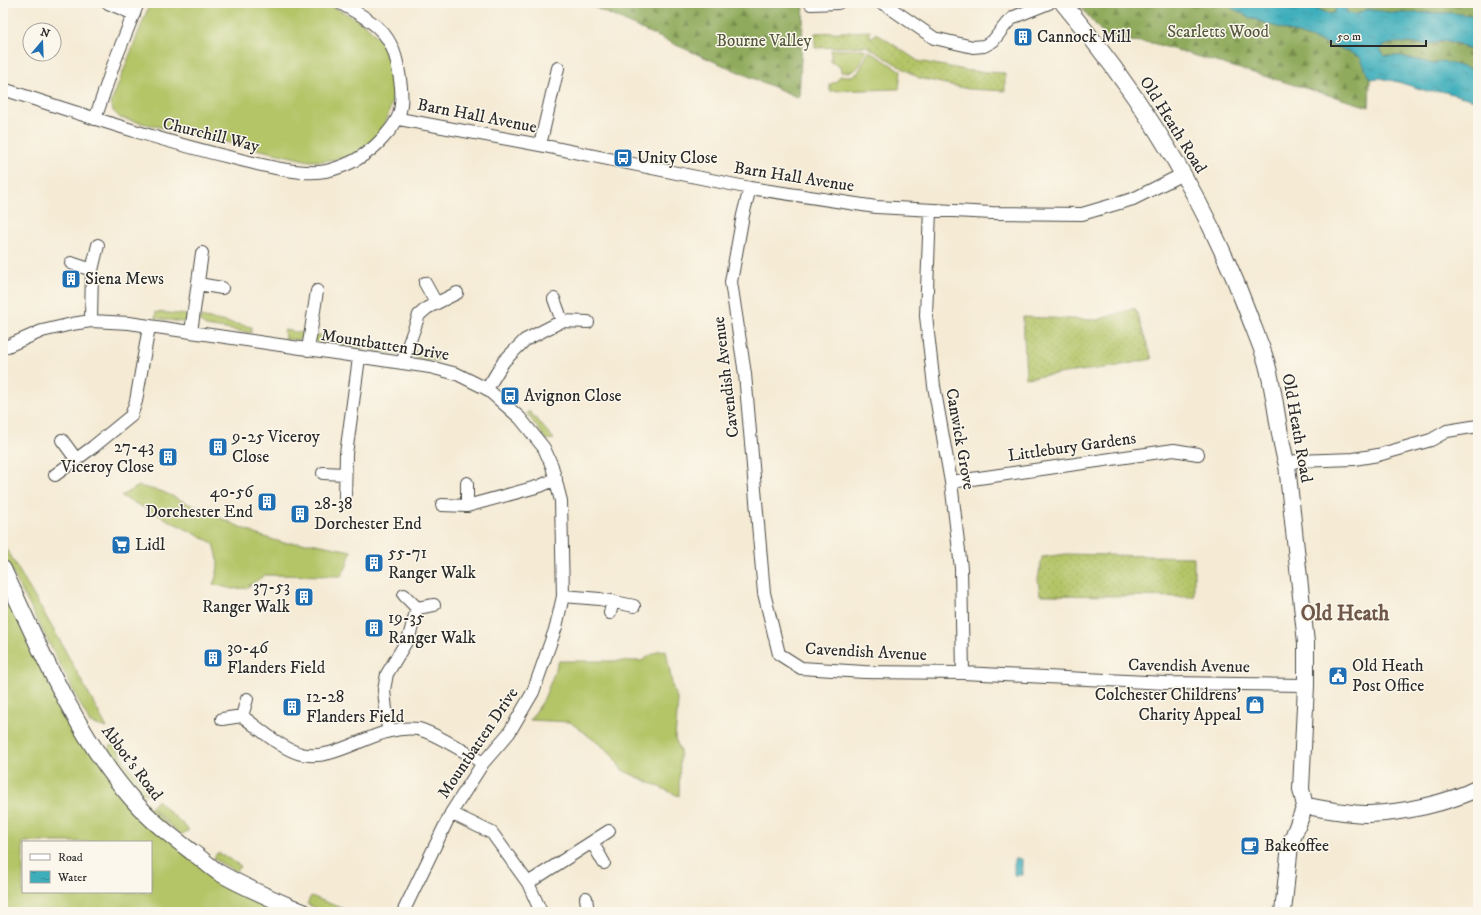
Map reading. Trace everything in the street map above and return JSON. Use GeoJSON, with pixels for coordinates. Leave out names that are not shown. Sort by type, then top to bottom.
{"type":"FeatureCollection","features":[{"type":"Feature","properties":{"kind":"street"},"geometry":{"type":"LineString","coordinates":[[96,119],[114,63],[136,8],[108,3]]}},
{"type":"Feature","properties":{"kind":"street"},"geometry":{"type":"LineString","coordinates":[[340,3],[367,18],[384,32],[398,61],[402,95],[399,119]]}},
{"type":"Feature","properties":{"kind":"street"},"geometry":{"type":"LineString","coordinates":[[811,4],[838,3]]}},
{"type":"Feature","properties":{"kind":"street"},"geometry":{"type":"LineString","coordinates":[[881,3],[934,38],[973,47],[984,46],[993,41],[1007,23],[1014,17],[1049,3]]}},
{"type":"Feature","properties":{"kind":"street","name":"Old Heath Road"},"geometry":{"type":"LineString","coordinates":[[1064,3],[1101,49],[1160,134],[1183,174],[1201,207],[1238,286],[1266,362],[1281,442],[1287,465],[1306,643],[1306,685],[1301,789],[1305,806]]}},
{"type":"Feature","properties":{"kind":"street"},"geometry":{"type":"LineString","coordinates":[[540,145],[558,68]]}},
{"type":"Feature","properties":{"kind":"street","name":"Churchill Way"},"geometry":{"type":"LineString","coordinates":[[3,90],[172,144],[263,166],[301,171],[326,171],[345,164],[368,152],[375,147],[399,119]]}},
{"type":"Feature","properties":{"kind":"street","name":"Barn Hall Avenue"},"geometry":{"type":"LineString","coordinates":[[399,119],[540,145],[750,188],[876,207],[1022,214],[1082,214],[1133,199],[1183,174]]}},
{"type":"Feature","properties":{"kind":"street","name":"Cavendish Avenue"},"geometry":{"type":"LineString","coordinates":[[750,188],[743,215],[731,282],[745,374],[764,593],[779,654],[801,668],[864,672],[963,673],[1166,683],[1306,685]]}},
{"type":"Feature","properties":{"kind":"street","name":"Canwick Grove"},"geometry":{"type":"LineString","coordinates":[[930,210],[926,316],[934,386],[951,482],[962,568],[963,673]]}},
{"type":"Feature","properties":{"kind":"street"},"geometry":{"type":"LineString","coordinates":[[91,321],[92,270],[98,245]]}},
{"type":"Feature","properties":{"kind":"street"},"geometry":{"type":"LineString","coordinates":[[192,332],[202,253]]}},
{"type":"Feature","properties":{"kind":"street"},"geometry":{"type":"LineString","coordinates":[[71,264],[92,270]]}},
{"type":"Feature","properties":{"kind":"street"},"geometry":{"type":"LineString","coordinates":[[426,283],[436,303]]}},
{"type":"Feature","properties":{"kind":"street"},"geometry":{"type":"LineString","coordinates":[[198,284],[222,288]]}},
{"type":"Feature","properties":{"kind":"street"},"geometry":{"type":"LineString","coordinates":[[308,350],[317,291]]}},
{"type":"Feature","properties":{"kind":"street"},"geometry":{"type":"LineString","coordinates":[[402,363],[419,316],[436,303],[457,293]]}},
{"type":"Feature","properties":{"kind":"street"},"geometry":{"type":"LineString","coordinates":[[554,299],[562,321]]}},
{"type":"Feature","properties":{"kind":"street","name":"Mountbatten Drive"},"geometry":{"type":"LineString","coordinates":[[3,348],[42,331],[91,321],[192,332],[359,358],[430,367],[457,374],[487,389],[520,418],[536,436],[544,448],[556,478],[562,516],[563,596],[556,627],[533,692],[509,733],[483,762],[451,813],[403,912]]}},
{"type":"Feature","properties":{"kind":"street"},"geometry":{"type":"LineString","coordinates":[[487,389],[504,361],[525,340],[562,321],[588,322]]}},
{"type":"Feature","properties":{"kind":"street"},"geometry":{"type":"LineString","coordinates":[[55,475],[119,427],[134,412],[149,327]]}},
{"type":"Feature","properties":{"kind":"street"},"geometry":{"type":"LineString","coordinates":[[345,498],[345,474],[359,358]]}},
{"type":"Feature","properties":{"kind":"street"},"geometry":{"type":"LineString","coordinates":[[1287,465],[1296,462],[1354,459],[1378,455],[1430,440],[1447,431],[1478,426]]}},
{"type":"Feature","properties":{"kind":"street"},"geometry":{"type":"LineString","coordinates":[[62,440],[76,459]]}},
{"type":"Feature","properties":{"kind":"street","name":"Littlebury Gardens"},"geometry":{"type":"LineString","coordinates":[[951,482],[1174,450],[1198,454]]}},
{"type":"Feature","properties":{"kind":"street"},"geometry":{"type":"LineString","coordinates":[[323,473],[345,474]]}},
{"type":"Feature","properties":{"kind":"street"},"geometry":{"type":"LineString","coordinates":[[442,505],[467,506],[540,486],[556,478]]}},
{"type":"Feature","properties":{"kind":"street"},"geometry":{"type":"LineString","coordinates":[[467,483],[467,506]]}},
{"type":"Feature","properties":{"kind":"street","name":"Abbot's Road"},"geometry":{"type":"LineString","coordinates":[[3,569],[30,628],[82,728],[100,757],[132,800],[166,832],[217,871],[238,883],[303,912]]}},
{"type":"Feature","properties":{"kind":"street"},"geometry":{"type":"LineString","coordinates":[[404,594],[417,608]]}},
{"type":"Feature","properties":{"kind":"street"},"geometry":{"type":"LineString","coordinates":[[563,596],[611,607],[634,606]]}},
{"type":"Feature","properties":{"kind":"street"},"geometry":{"type":"LineString","coordinates":[[417,608],[434,605]]}},
{"type":"Feature","properties":{"kind":"street"},"geometry":{"type":"LineString","coordinates":[[388,730],[384,690],[387,674],[409,637],[417,608]]}},
{"type":"Feature","properties":{"kind":"street"},"geometry":{"type":"LineString","coordinates":[[242,716],[247,699]]}},
{"type":"Feature","properties":{"kind":"street"},"geometry":{"type":"LineString","coordinates":[[222,719],[242,716],[283,745],[301,754],[317,755],[337,750],[388,730],[419,729],[443,740],[483,762]]}},
{"type":"Feature","properties":{"kind":"street"},"geometry":{"type":"LineString","coordinates":[[1283,912],[1290,845],[1305,806],[1369,814],[1420,808],[1451,800],[1478,788]]}},
{"type":"Feature","properties":{"kind":"street"},"geometry":{"type":"LineString","coordinates":[[451,813],[492,833],[528,883],[541,912]]}},
{"type":"Feature","properties":{"kind":"street"},"geometry":{"type":"LineString","coordinates":[[528,883],[609,831]]}},
{"type":"Feature","properties":{"kind":"street"},"geometry":{"type":"LineString","coordinates":[[592,842],[604,863]]}},
{"type":"Feature","properties":{"kind":"street"},"geometry":{"type":"LineString","coordinates":[[586,898],[588,912]]}},
{"type":"Feature","properties":{"kind":"green space"},"geometry":{"type":"Polygon","coordinates":[[[150,3],[325,3],[355,18],[370,29],[382,43],[391,61],[394,82],[392,102],[387,119],[374,140],[349,157],[324,161],[309,161],[120,118],[113,111],[111,103],[150,3]]]}},
{"type":"Feature","properties":{"kind":"green space","name":"Bourne Valley"},"geometry":{"type":"Polygon","coordinates":[[[585,3],[804,3],[799,98],[676,45],[585,3]]]}},
{"type":"Feature","properties":{"kind":"green space","name":"Scarletts Wood"},"geometry":{"type":"Polygon","coordinates":[[[1077,3],[1223,3],[1250,18],[1340,48],[1361,57],[1370,79],[1369,107],[1152,43],[1108,39],[1077,3]]]}},
{"type":"Feature","properties":{"kind":"green space","name":"Scarletts Wood"},"geometry":{"type":"Polygon","coordinates":[[[1303,3],[1338,3],[1334,13],[1330,14],[1303,3]]]}},
{"type":"Feature","properties":{"kind":"green space"},"geometry":{"type":"Polygon","coordinates":[[[1347,3],[1478,3],[1478,16],[1452,13],[1394,13],[1367,9],[1355,15],[1346,12],[1347,3]]]}},
{"type":"Feature","properties":{"kind":"green space"},"geometry":{"type":"Polygon","coordinates":[[[870,31],[870,37],[873,37],[876,33],[918,61],[971,71],[1005,73],[1005,91],[968,89],[919,78],[866,46],[815,48],[815,33],[870,31]]]}},
{"type":"Feature","properties":{"kind":"green space"},"geometry":{"type":"Polygon","coordinates":[[[1448,41],[1469,49],[1478,50],[1478,69],[1470,69],[1442,62],[1434,64],[1401,56],[1383,56],[1380,49],[1386,45],[1397,42],[1426,44],[1448,41]]]}},
{"type":"Feature","properties":{"kind":"green space"},"geometry":{"type":"Polygon","coordinates":[[[831,50],[866,50],[860,64],[855,70],[841,72],[840,67],[831,62],[831,50]]]}},
{"type":"Feature","properties":{"kind":"green space"},"geometry":{"type":"Polygon","coordinates":[[[869,51],[901,71],[899,89],[830,91],[830,84],[836,82],[840,76],[851,76],[858,73],[869,51]]]}},
{"type":"Feature","properties":{"kind":"green space"},"geometry":{"type":"Polygon","coordinates":[[[1135,308],[1152,359],[1112,367],[1026,378],[1023,317],[1097,320],[1135,308]]]}},
{"type":"Feature","properties":{"kind":"green space"},"geometry":{"type":"Polygon","coordinates":[[[156,312],[190,315],[186,321],[181,322],[155,318],[156,312]]]}},
{"type":"Feature","properties":{"kind":"green space"},"geometry":{"type":"Polygon","coordinates":[[[200,317],[252,327],[251,333],[206,326],[200,322],[200,317]]]}},
{"type":"Feature","properties":{"kind":"green space"},"geometry":{"type":"Polygon","coordinates":[[[284,330],[304,333],[298,340],[285,339],[284,330]]]}},
{"type":"Feature","properties":{"kind":"green space"},"geometry":{"type":"Polygon","coordinates":[[[313,334],[366,345],[364,350],[317,343],[315,342],[313,334]]]}},
{"type":"Feature","properties":{"kind":"green space"},"geometry":{"type":"Polygon","coordinates":[[[373,346],[403,348],[398,354],[373,351],[373,346]]]}},
{"type":"Feature","properties":{"kind":"green space"},"geometry":{"type":"Polygon","coordinates":[[[413,350],[439,358],[437,361],[434,361],[415,358],[413,350]]]}},
{"type":"Feature","properties":{"kind":"green space"},"geometry":{"type":"Polygon","coordinates":[[[529,411],[554,439],[546,440],[527,413],[529,411]]]}},
{"type":"Feature","properties":{"kind":"green space"},"geometry":{"type":"Polygon","coordinates":[[[139,486],[163,492],[258,535],[284,543],[311,543],[351,551],[346,568],[341,576],[265,575],[246,588],[232,589],[213,584],[217,574],[218,563],[217,553],[213,543],[121,496],[139,486]]]}},
{"type":"Feature","properties":{"kind":"green space"},"geometry":{"type":"Polygon","coordinates":[[[3,550],[7,550],[59,639],[107,728],[90,723],[3,554],[3,550]]]}},
{"type":"Feature","properties":{"kind":"green space"},"geometry":{"type":"Polygon","coordinates":[[[1066,554],[1194,557],[1194,597],[1040,595],[1038,579],[1042,557],[1066,554]]]}},
{"type":"Feature","properties":{"kind":"green space"},"geometry":{"type":"Polygon","coordinates":[[[3,584],[87,744],[226,884],[281,912],[3,912],[3,584]]]}},
{"type":"Feature","properties":{"kind":"green space"},"geometry":{"type":"Polygon","coordinates":[[[666,650],[673,689],[678,701],[675,738],[680,751],[679,796],[622,770],[610,752],[570,722],[530,720],[543,701],[559,661],[641,661],[658,651],[666,650]]]}},
{"type":"Feature","properties":{"kind":"green space"},"geometry":{"type":"Polygon","coordinates":[[[114,742],[124,760],[149,792],[141,797],[107,751],[114,742]]]}},
{"type":"Feature","properties":{"kind":"green space"},"geometry":{"type":"Polygon","coordinates":[[[157,800],[189,830],[181,835],[151,807],[157,800]]]}},
{"type":"Feature","properties":{"kind":"green space"},"geometry":{"type":"Polygon","coordinates":[[[217,853],[241,866],[235,871],[214,859],[217,853]]]}},
{"type":"Feature","properties":{"kind":"green space"},"geometry":{"type":"Polygon","coordinates":[[[311,896],[351,912],[324,912],[307,904],[311,896]]]}},
{"type":"Feature","properties":{"kind":"water"},"geometry":{"type":"Polygon","coordinates":[[[1223,3],[1303,3],[1330,14],[1334,13],[1338,3],[1347,3],[1346,12],[1355,15],[1367,9],[1394,13],[1452,13],[1478,16],[1478,50],[1445,41],[1427,44],[1395,43],[1380,49],[1384,56],[1401,56],[1434,64],[1442,61],[1470,69],[1478,69],[1478,101],[1441,91],[1430,92],[1380,78],[1370,79],[1360,57],[1340,48],[1250,18],[1223,3]]]}},
{"type":"Feature","properties":{"kind":"water"},"geometry":{"type":"Polygon","coordinates":[[[1014,859],[1022,859],[1022,875],[1014,875],[1014,859]]]}},
{"type":"Feature","properties":{"kind":"place","name":"Cannock Mill"},"geometry":{"type":"Point","coordinates":[1023,37]}},
{"type":"Feature","properties":{"kind":"place","name":"Unity Close"},"geometry":{"type":"Point","coordinates":[623,158]}},
{"type":"Feature","properties":{"kind":"place","name":"Siena Mews"},"geometry":{"type":"Point","coordinates":[71,279]}},
{"type":"Feature","properties":{"kind":"place","name":"Avignon Close"},"geometry":{"type":"Point","coordinates":[510,396]}},
{"type":"Feature","properties":{"kind":"place","name":"9-25 Viceroy Close"},"geometry":{"type":"Point","coordinates":[218,447]}},
{"type":"Feature","properties":{"kind":"place","name":"27-43 Viceroy Close"},"geometry":{"type":"Point","coordinates":[168,457]}},
{"type":"Feature","properties":{"kind":"place","name":"40-56 Dorchester End"},"geometry":{"type":"Point","coordinates":[267,502]}},
{"type":"Feature","properties":{"kind":"place","name":"28-38 Dorchester End"},"geometry":{"type":"Point","coordinates":[300,514]}},
{"type":"Feature","properties":{"kind":"place","name":"Lidl"},"geometry":{"type":"Point","coordinates":[121,545]}},
{"type":"Feature","properties":{"kind":"place","name":"55-71 Ranger Walk"},"geometry":{"type":"Point","coordinates":[374,563]}},
{"type":"Feature","properties":{"kind":"place","name":"37-53 Ranger Walk"},"geometry":{"type":"Point","coordinates":[304,597]}},
{"type":"Feature","properties":{"kind":"place","name":"19-35 Ranger Walk"},"geometry":{"type":"Point","coordinates":[374,628]}},
{"type":"Feature","properties":{"kind":"place","name":"30-46 Flanders Field"},"geometry":{"type":"Point","coordinates":[213,658]}},
{"type":"Feature","properties":{"kind":"place","name":"Old Heath Post Office"},"geometry":{"type":"Point","coordinates":[1338,676]}},
{"type":"Feature","properties":{"kind":"place","name":"Colchester Childrens' Charity Appeal"},"geometry":{"type":"Point","coordinates":[1255,705]}},
{"type":"Feature","properties":{"kind":"place","name":"12-28 Flanders Field"},"geometry":{"type":"Point","coordinates":[292,707]}},
{"type":"Feature","properties":{"kind":"place","name":"Bakeoffee"},"geometry":{"type":"Point","coordinates":[1250,846]}},
{"type":"Feature","properties":{"kind":"district","name":"Old Heath"},"geometry":{"type":"Point","coordinates":[1345,614]}}]}
